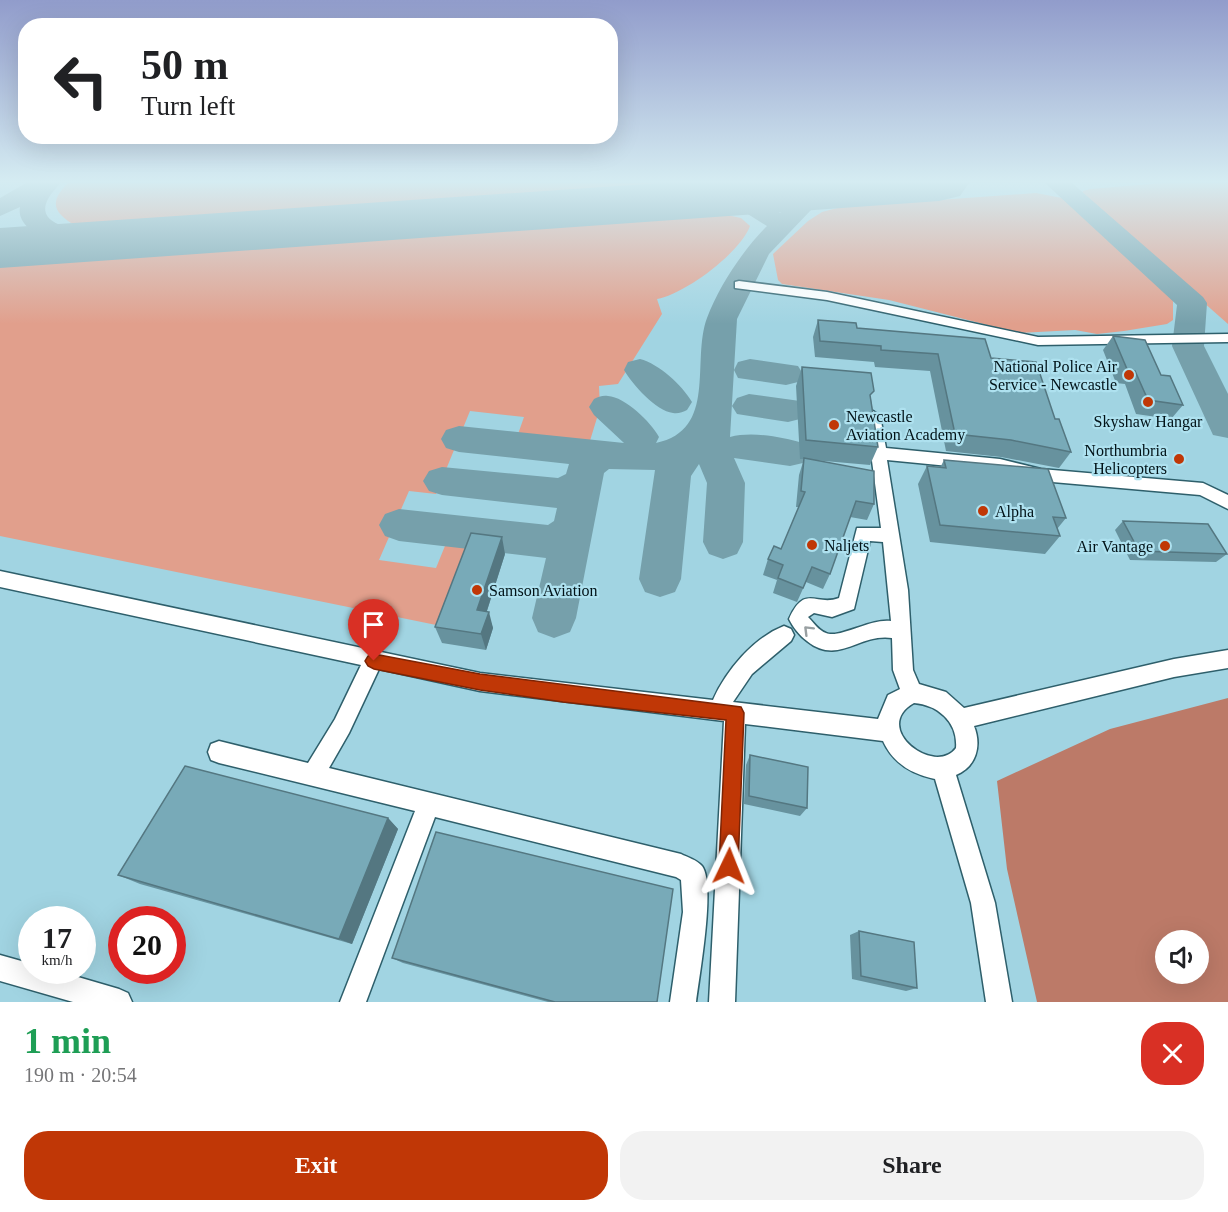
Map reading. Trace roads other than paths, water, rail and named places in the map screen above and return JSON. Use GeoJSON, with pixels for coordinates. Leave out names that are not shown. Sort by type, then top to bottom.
{"type":"FeatureCollection","features":[{"type":"Feature","properties":{"kind":"street"},"geometry":{"type":"LineString","coordinates":[[739,285],[827,296],[1038,341],[1228,338]]}},
{"type":"Feature","properties":{"kind":"street"},"geometry":{"type":"LineString","coordinates":[[872,414],[899,590],[903,670],[912,693]]}},
{"type":"Feature","properties":{"kind":"street"},"geometry":{"type":"LineString","coordinates":[[879,453],[1000,465],[1041,475],[1203,489],[1228,503]]}},
{"type":"Feature","properties":{"kind":"street"},"geometry":{"type":"LineString","coordinates":[[891,536],[863,533],[847,603],[832,609],[812,605],[802,611],[798,619],[809,634],[823,643],[844,642],[855,634],[879,628],[900,631]]}},
{"type":"Feature","properties":{"kind":"street"},"geometry":{"type":"LineString","coordinates":[[0,579],[374,661],[490,684],[889,731]]}},
{"type":"Feature","properties":{"kind":"street"},"geometry":{"type":"LineString","coordinates":[[722,1002],[729,685],[739,672],[784,635]]}},
{"type":"Feature","properties":{"kind":"street"},"geometry":{"type":"LineString","coordinates":[[961,719],[1174,668],[1228,659]]}},
{"type":"Feature","properties":{"kind":"street"},"geometry":{"type":"LineString","coordinates":[[312,776],[342,726],[374,661]]}},
{"type":"Feature","properties":{"kind":"street"},"geometry":{"type":"LineString","coordinates":[[912,693],[939,699],[961,719],[967,739],[963,757],[955,765],[943,769],[926,767],[910,759],[897,746],[889,731],[887,717],[891,705],[900,697],[912,693]]}},
{"type":"Feature","properties":{"kind":"street"},"geometry":{"type":"LineString","coordinates":[[219,752],[671,862],[693,874],[694,912],[683,1002]]}},
{"type":"Feature","properties":{"kind":"street"},"geometry":{"type":"LineString","coordinates":[[943,769],[983,903],[999,1002]]}},
{"type":"Feature","properties":{"kind":"street"},"geometry":{"type":"LineString","coordinates":[[353,1002],[429,804]]}},
{"type":"Feature","properties":{"kind":"street"},"geometry":{"type":"LineString","coordinates":[[0,968],[119,1002]]}},
{"type":"Feature","properties":{"kind":"place","name":"National Police Air Service - Newcastle"},"geometry":{"type":"Point","coordinates":[1129,375]}},
{"type":"Feature","properties":{"kind":"place","name":"Skyshaw Hangar"},"geometry":{"type":"Point","coordinates":[1148,402]}},
{"type":"Feature","properties":{"kind":"place","name":"Newcastle Aviation Academy"},"geometry":{"type":"Point","coordinates":[834,425]}},
{"type":"Feature","properties":{"kind":"place","name":"Northumbria Helicopters"},"geometry":{"type":"Point","coordinates":[1179,459]}},
{"type":"Feature","properties":{"kind":"place","name":"Alpha"},"geometry":{"type":"Point","coordinates":[983,511]}},
{"type":"Feature","properties":{"kind":"place","name":"Naljets"},"geometry":{"type":"Point","coordinates":[812,545]}},
{"type":"Feature","properties":{"kind":"place","name":"Air Vantage"},"geometry":{"type":"Point","coordinates":[1165,546]}},
{"type":"Feature","properties":{"kind":"place","name":"Samson Aviation"},"geometry":{"type":"Point","coordinates":[477,590]}}]}
